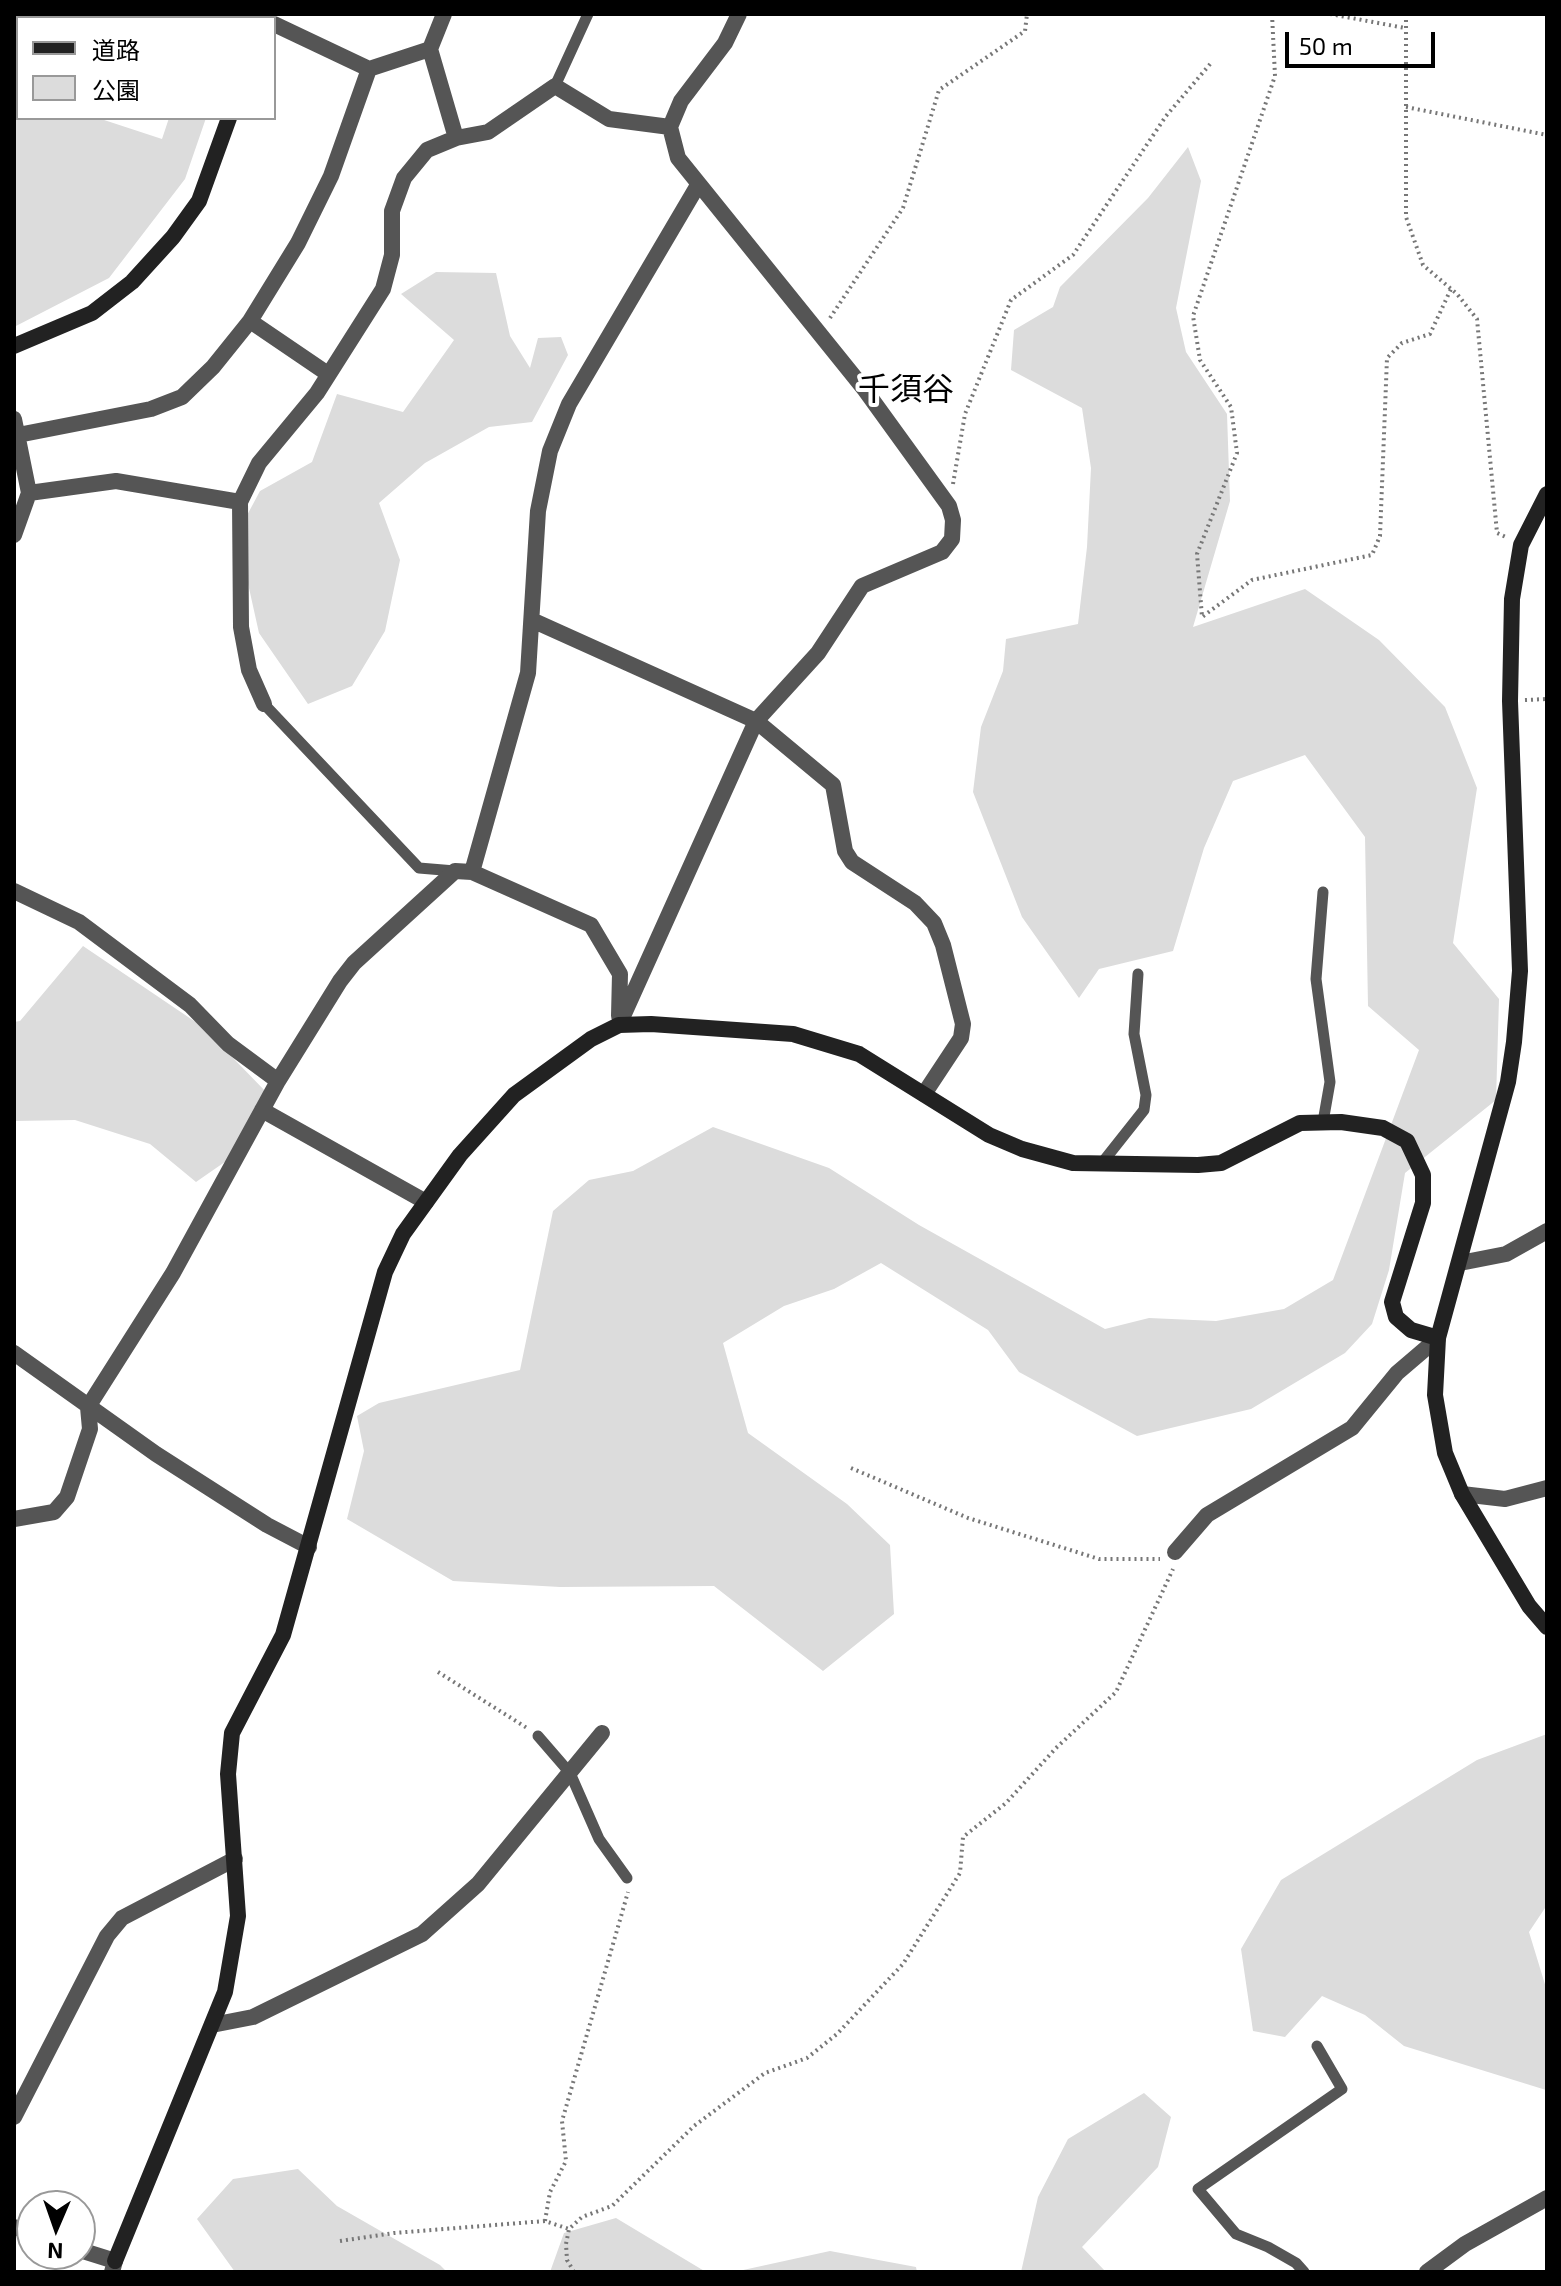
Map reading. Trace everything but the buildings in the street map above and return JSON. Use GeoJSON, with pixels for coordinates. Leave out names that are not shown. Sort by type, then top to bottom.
{"type":"FeatureCollection","features":[{"type":"Feature","properties":{"kind":"street"},"geometry":{"type":"LineString","coordinates":[[444,14],[430,49],[456,138]]}},
{"type":"Feature","properties":{"kind":"street"},"geometry":{"type":"LineString","coordinates":[[619,1025],[756,721],[818,653],[862,586],[942,552],[952,539],[953,520],[949,506],[820,333],[678,158],[670,127],[681,101],[725,43],[739,14]]}},
{"type":"Feature","properties":{"kind":"street"},"geometry":{"type":"LineString","coordinates":[[276,25],[369,69],[430,49]]}},
{"type":"Feature","properties":{"kind":"street"},"geometry":{"type":"LineString","coordinates":[[14,535],[29,493],[16,427],[151,409],[182,397],[213,367],[250,321],[298,243],[331,176],[369,69]]}},
{"type":"Feature","properties":{"kind":"street"},"geometry":{"type":"LineString","coordinates":[[264,704],[249,670],[241,627],[240,502],[259,463],[317,393],[383,289],[392,255],[392,211],[404,178],[427,150],[456,138],[488,132],[555,86],[609,119],[670,127]]}},
{"type":"Feature","properties":{"kind":"street"},"geometry":{"type":"LineString","coordinates":[[14,346],[92,313],[132,282],[173,237],[199,201],[228,120]]}},
{"type":"Feature","properties":{"kind":"street"},"geometry":{"type":"LineString","coordinates":[[14,1519],[54,1512],[67,1497],[90,1429],[88,1407],[173,1273],[278,1081],[354,963],[463,872],[528,673],[534,621],[538,511],[550,451],[569,404],[698,185]]}},
{"type":"Feature","properties":{"kind":"street"},"geometry":{"type":"LineString","coordinates":[[250,321],[328,374]]}},
{"type":"Feature","properties":{"kind":"street"},"geometry":{"type":"LineString","coordinates":[[29,493],[116,481],[240,502]]}},
{"type":"Feature","properties":{"kind":"street"},"geometry":{"type":"LineString","coordinates":[[1547,494],[1521,545],[1512,599],[1510,701],[1520,971],[1508,1082],[1438,1338],[1435,1395],[1445,1453],[1462,1494],[1529,1606],[1547,1627]]}},
{"type":"Feature","properties":{"kind":"street"},"geometry":{"type":"LineString","coordinates":[[534,621],[756,721],[833,785],[845,851],[852,862],[915,903],[934,923],[943,945],[963,1024],[961,1038],[949,1061],[924,1094]]}},
{"type":"Feature","properties":{"kind":"street"},"geometry":{"type":"LineString","coordinates":[[463,872],[591,925],[620,974],[619,1025]]}},
{"type":"Feature","properties":{"kind":"street"},"geometry":{"type":"LineString","coordinates":[[14,891],[79,922],[190,1005],[228,1044],[278,1081]]}},
{"type":"Feature","properties":{"kind":"street"},"geometry":{"type":"LineString","coordinates":[[96,2258],[114,2267],[212,2025],[234,1958],[238,1916],[228,1774],[232,1733],[283,1635],[385,1272],[403,1234],[460,1155],[514,1095],[591,1039],[619,1025],[793,1034],[859,1054],[989,1135],[1022,1149],[1073,1163],[1221,1163],[1300,1123],[1383,1128],[1407,1141],[1423,1175],[1423,1203],[1392,1302],[1396,1317],[1411,1330],[1438,1338]]}},
{"type":"Feature","properties":{"kind":"street"},"geometry":{"type":"LineString","coordinates":[[262,1110],[426,1202]]}},
{"type":"Feature","properties":{"kind":"street"},"geometry":{"type":"LineString","coordinates":[[1460,1263],[1506,1254],[1547,1231]]}},
{"type":"Feature","properties":{"kind":"street"},"geometry":{"type":"LineString","coordinates":[[1175,1552],[1207,1515],[1352,1428],[1397,1373],[1438,1338]]}},
{"type":"Feature","properties":{"kind":"street"},"geometry":{"type":"LineString","coordinates":[[14,1353],[88,1407],[242,1509],[309,1547]]}},
{"type":"Feature","properties":{"kind":"street"},"geometry":{"type":"LineString","coordinates":[[1462,1494],[1505,1499],[1547,1488]]}},
{"type":"Feature","properties":{"kind":"street"},"geometry":{"type":"LineString","coordinates":[[212,2025],[253,2017],[422,1934],[478,1884],[602,1733]]}},
{"type":"Feature","properties":{"kind":"street"},"geometry":{"type":"LineString","coordinates":[[14,2117],[107,1936],[122,1918],[235,1859]]}},
{"type":"Feature","properties":{"kind":"street"},"geometry":{"type":"LineString","coordinates":[[1427,2272],[1465,2244],[1547,2198]]}},
{"type":"Feature","properties":{"kind":"lane"},"geometry":{"type":"LineString","coordinates":[[555,86],[588,14]]}},
{"type":"Feature","properties":{"kind":"lane"},"geometry":{"type":"LineString","coordinates":[[264,704],[419,868],[463,872]]}},
{"type":"Feature","properties":{"kind":"lane"},"geometry":{"type":"LineString","coordinates":[[1323,892],[1316,979],[1330,1082],[1323,1122]]}},
{"type":"Feature","properties":{"kind":"lane"},"geometry":{"type":"LineString","coordinates":[[1102,1163],[1144,1110],[1146,1095],[1134,1034],[1138,974]]}},
{"type":"Feature","properties":{"kind":"lane"},"geometry":{"type":"LineString","coordinates":[[538,1736],[570,1773],[599,1839],[627,1878]]}},
{"type":"Feature","properties":{"kind":"lane"},"geometry":{"type":"LineString","coordinates":[[1304,2272],[1296,2263],[1268,2247],[1236,2234],[1198,2189],[1342,2089],[1317,2046]]}},
{"type":"Feature","properties":{"kind":"path"},"geometry":{"type":"LineString","coordinates":[[820,333],[903,208],[939,90],[1025,31],[1027,14]]}},
{"type":"Feature","properties":{"kind":"path"},"geometry":{"type":"LineString","coordinates":[[1272,14],[1275,76],[1193,316],[1200,360],[1231,407],[1237,453],[1197,554],[1202,617],[1252,580],[1372,555],[1380,536],[1387,358],[1402,343],[1430,334],[1451,289]]}},
{"type":"Feature","properties":{"kind":"path"},"geometry":{"type":"LineString","coordinates":[[1330,14],[1405,28]]}},
{"type":"Feature","properties":{"kind":"path"},"geometry":{"type":"LineString","coordinates":[[1406,14],[1406,217],[1423,265],[1451,289],[1477,319],[1497,533],[1521,545]]}},
{"type":"Feature","properties":{"kind":"path"},"geometry":{"type":"LineString","coordinates":[[949,506],[965,414],[1011,300],[1073,255],[1166,116],[1211,63]]}},
{"type":"Feature","properties":{"kind":"path"},"geometry":{"type":"LineString","coordinates":[[1406,107],[1547,135]]}},
{"type":"Feature","properties":{"kind":"path"},"geometry":{"type":"LineString","coordinates":[[851,1468],[968,1518],[1099,1559],[1153,1562],[1175,1552]]}},
{"type":"Feature","properties":{"kind":"path"},"geometry":{"type":"LineString","coordinates":[[574,2272],[567,2260],[569,2229],[582,2217],[612,2206],[694,2126],[765,2073],[807,2058],[837,2034],[903,1964],[960,1873],[963,1837],[1006,1803],[1056,1748],[1116,1692],[1173,1570],[1175,1552]]}},
{"type":"Feature","properties":{"kind":"path"},"geometry":{"type":"LineString","coordinates":[[438,1672],[511,1714],[538,1736]]}},
{"type":"Feature","properties":{"kind":"path"},"geometry":{"type":"LineString","coordinates":[[545,2221],[547,2201],[566,2161],[562,2121],[628,1896],[627,1878]]}},
{"type":"Feature","properties":{"kind":"path"},"geometry":{"type":"LineString","coordinates":[[340,2241],[394,2233],[545,2221],[569,2229]]}},
{"type":"Feature","properties":{"kind":"green space"},"geometry":{"type":"Polygon","coordinates":[[[14,87],[16,120],[104,120],[162,139],[168,120],[205,120],[185,179],[109,278],[14,327],[14,87]]]}},
{"type":"Feature","properties":{"kind":"green space"},"geometry":{"type":"Polygon","coordinates":[[[1188,147],[1201,181],[1176,308],[1186,352],[1227,414],[1230,501],[1193,627],[1305,589],[1379,640],[1445,707],[1477,788],[1453,943],[1499,999],[1496,1100],[1405,1173],[1389,1270],[1372,1324],[1345,1353],[1251,1409],[1137,1436],[1019,1372],[988,1330],[881,1263],[834,1289],[784,1306],[723,1343],[748,1433],[847,1504],[890,1545],[894,1614],[823,1671],[714,1586],[560,1587],[453,1581],[347,1519],[364,1451],[357,1416],[379,1403],[520,1370],[553,1211],[589,1180],[633,1171],[713,1127],[829,1168],[919,1225],[1105,1329],[1149,1318],[1216,1321],[1284,1309],[1333,1280],[1419,1050],[1368,1006],[1365,837],[1305,755],[1233,781],[1204,848],[1173,951],[1099,969],[1079,998],[1022,917],[973,792],[981,727],[1003,671],[1006,639],[1078,624],[1087,547],[1091,468],[1082,408],[1011,370],[1014,330],[1053,307],[1060,287],[1148,198],[1188,147]]]}},
{"type":"Feature","properties":{"kind":"green space"},"geometry":{"type":"Polygon","coordinates":[[[436,272],[496,273],[510,336],[530,368],[538,338],[561,337],[568,355],[532,422],[489,427],[425,463],[379,503],[400,560],[385,631],[352,686],[308,704],[259,633],[237,534],[260,491],[312,462],[337,394],[403,412],[454,340],[401,294],[436,272]]]}},
{"type":"Feature","properties":{"kind":"green space"},"geometry":{"type":"Polygon","coordinates":[[[83,946],[203,1027],[268,1094],[232,1157],[196,1182],[150,1144],[75,1120],[14,1121],[14,1022],[20,1021],[83,946]]]}},
{"type":"Feature","properties":{"kind":"green space"},"geometry":{"type":"Polygon","coordinates":[[[1547,1734],[1547,1905],[1529,1932],[1547,1991],[1546,2090],[1404,2046],[1365,2015],[1322,1996],[1285,2037],[1253,2031],[1241,1949],[1281,1880],[1477,1760],[1547,1734]]]}},
{"type":"Feature","properties":{"kind":"green space"},"geometry":{"type":"Polygon","coordinates":[[[1144,2093],[1171,2117],[1158,2167],[1082,2247],[1106,2272],[1021,2272],[1038,2197],[1068,2139],[1144,2093]]]}},
{"type":"Feature","properties":{"kind":"green space"},"geometry":{"type":"Polygon","coordinates":[[[298,2169],[337,2206],[440,2265],[447,2272],[235,2272],[197,2219],[233,2179],[298,2169]]]}},
{"type":"Feature","properties":{"kind":"green space"},"geometry":{"type":"Polygon","coordinates":[[[616,2218],[706,2272],[550,2272],[564,2233],[616,2218]]]}},
{"type":"Feature","properties":{"kind":"green space"},"geometry":{"type":"Polygon","coordinates":[[[830,2251],[916,2267],[917,2272],[734,2272],[830,2251]]]}},
{"type":"Feature","properties":{"kind":"district","name":"千須谷"},"geometry":{"type":"Point","coordinates":[906,389]}}]}
